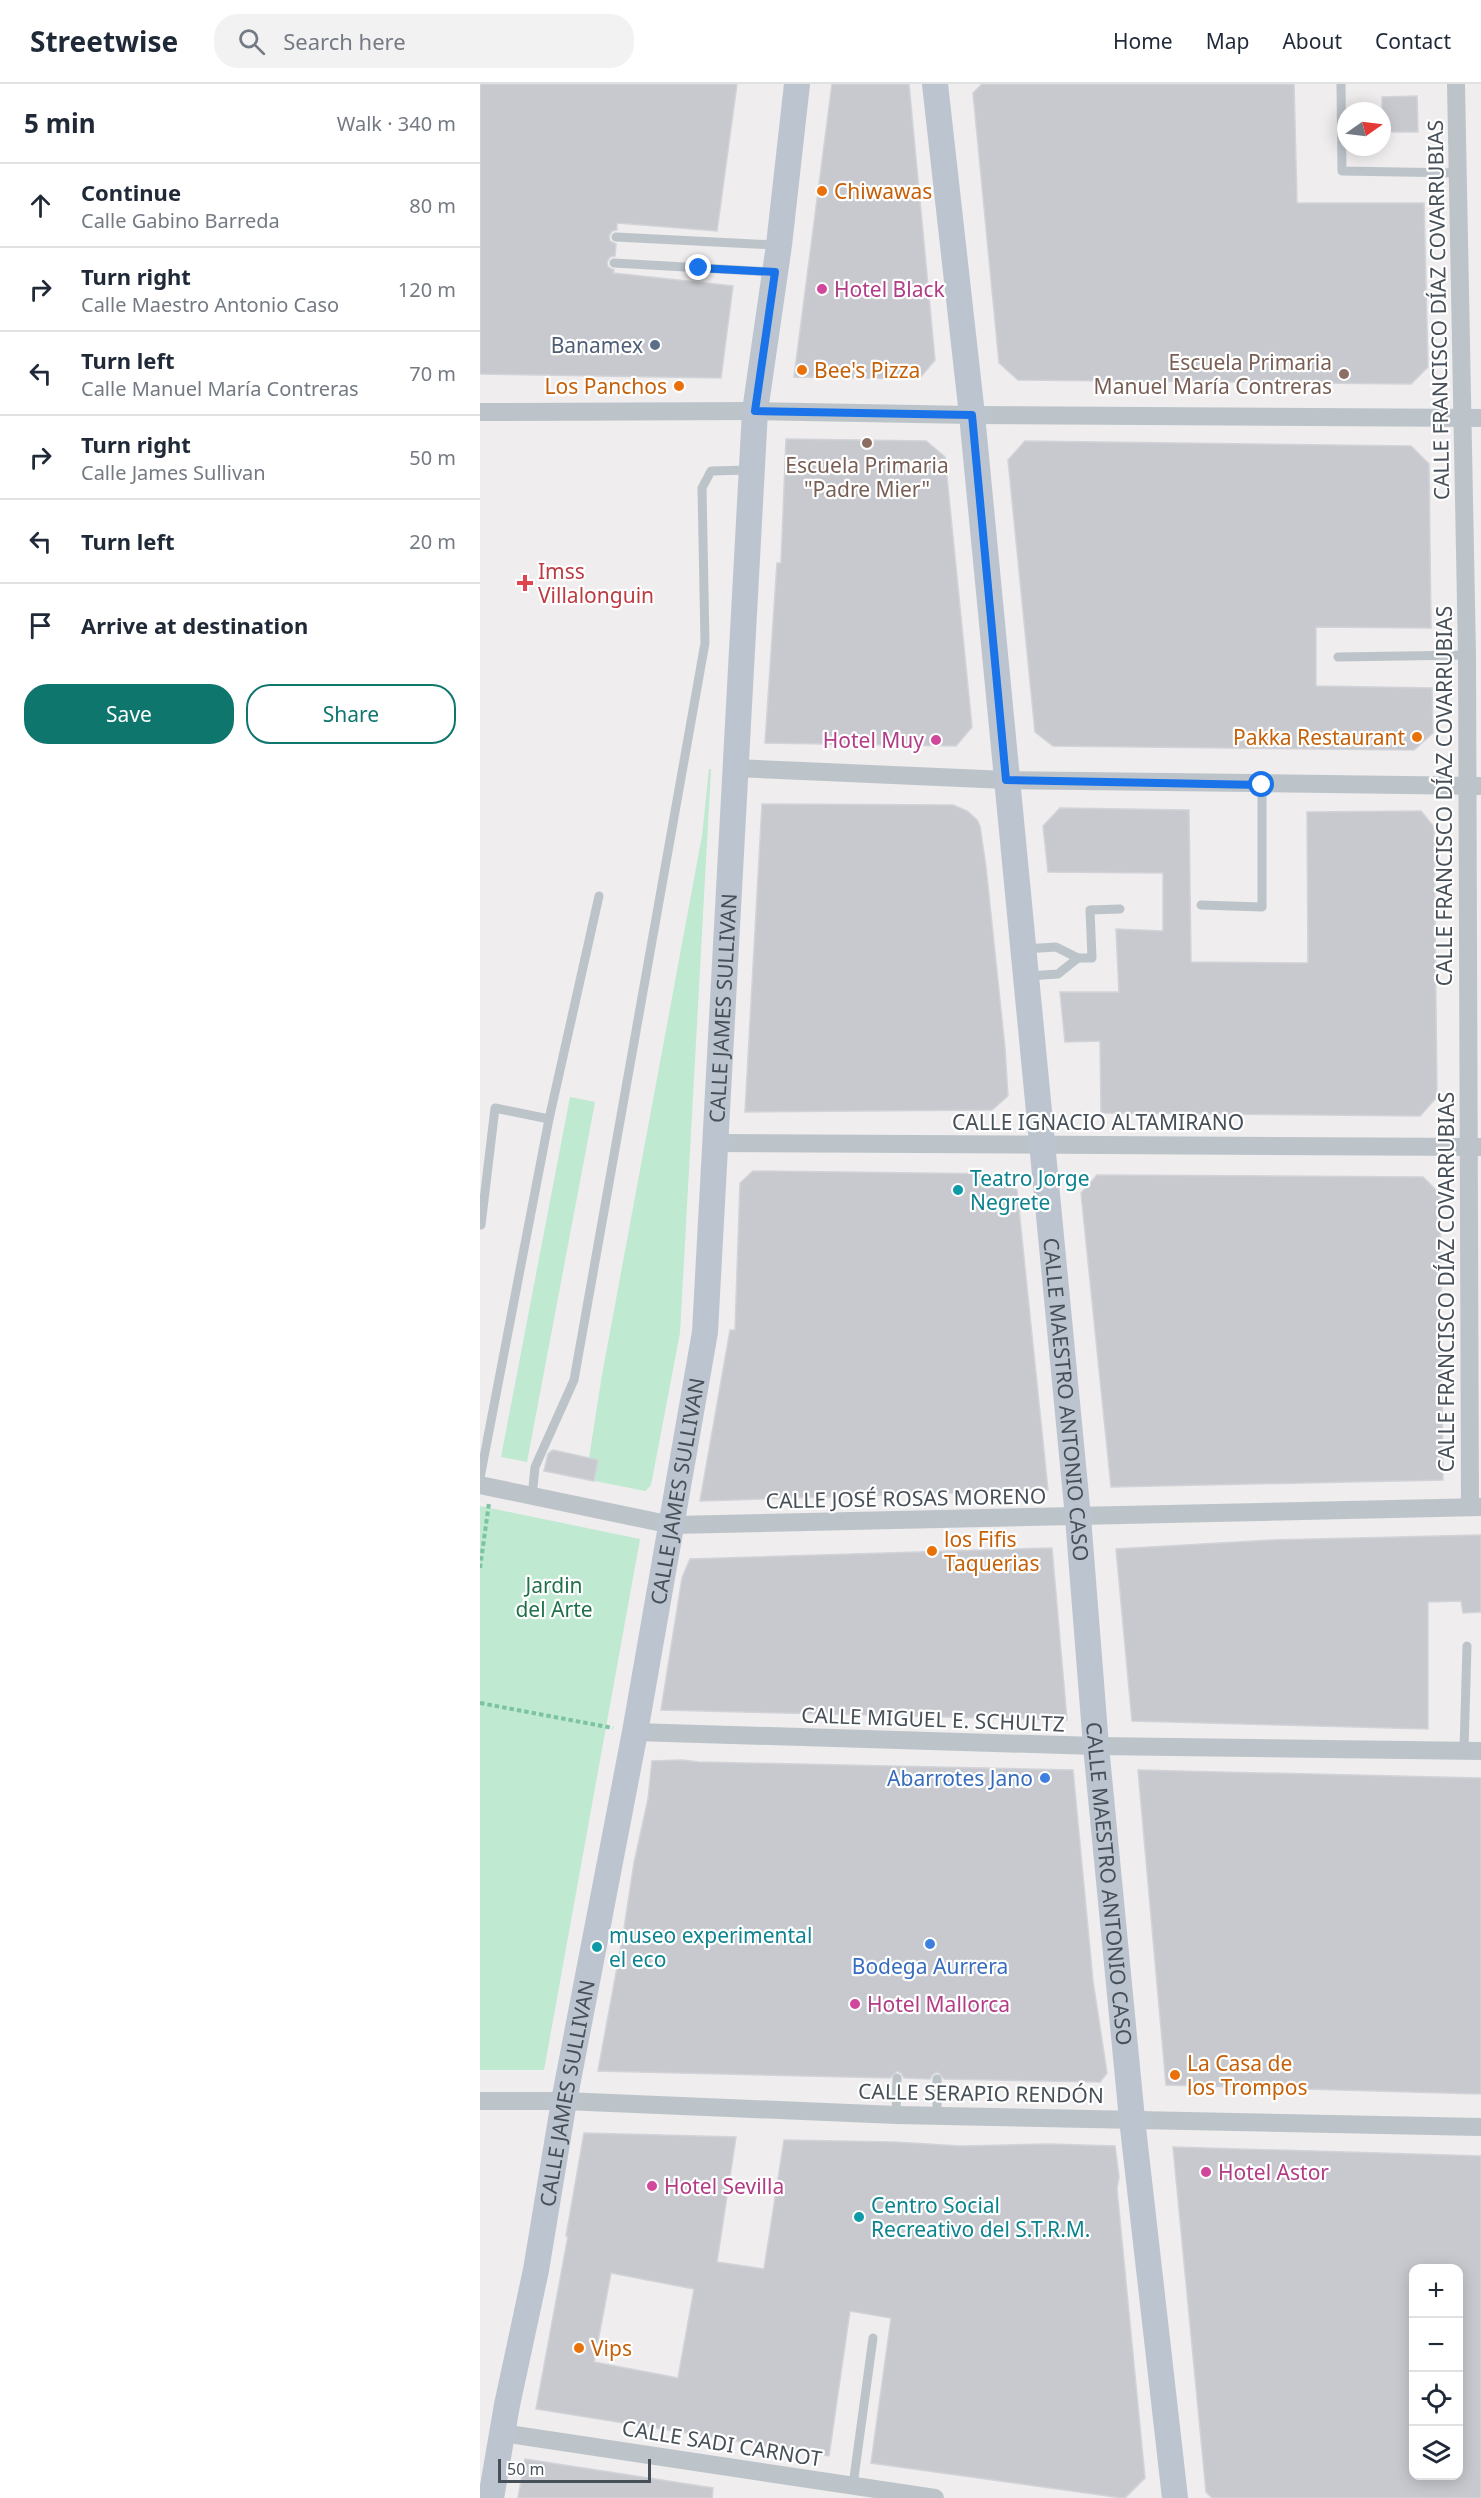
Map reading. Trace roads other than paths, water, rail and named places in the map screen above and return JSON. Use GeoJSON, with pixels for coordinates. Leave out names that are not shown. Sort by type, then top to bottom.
{"type":"FeatureCollection","features":[{"type":"Feature","properties":{"kind":"main road","name":"CALLE JAMES SULLIVAN"},"geometry":{"type":"LineString","coordinates":[[491,2487],[536,2270],[564,2101],[635,1732],[705,1332],[755,411],[775,272],[797,84]]}},
{"type":"Feature","properties":{"kind":"main road","name":"CALLE MAESTRO ANTONIO CASO"},"geometry":{"type":"LineString","coordinates":[[935,84],[972,415],[1078,1517],[1096,1746],[1132,2119],[1175,2498]]}},
{"type":"Feature","properties":{"kind":"street","name":"CALLE FRANCISCO DÍAZ COVARRUBIAS"},"geometry":{"type":"LineString","coordinates":[[1456,84],[1457,173],[1472,418],[1467,655],[1474,786],[1475,1507]]}},
{"type":"Feature","properties":{"kind":"street"},"geometry":{"type":"LineString","coordinates":[[480,412],[755,411],[972,415],[1472,418]]}},
{"type":"Feature","properties":{"kind":"street"},"geometry":{"type":"LineString","coordinates":[[735,768],[1006,780],[1474,786]]}},
{"type":"Feature","properties":{"kind":"street","name":"CALLE IGNACIO ALTAMIRANO"},"geometry":{"type":"LineString","coordinates":[[716,1143],[1474,1147]]}},
{"type":"Feature","properties":{"kind":"street","name":"CALLE JOSÉ ROSAS MORENO"},"geometry":{"type":"LineString","coordinates":[[484,1484],[532,1498],[672,1525],[1475,1507]]}},
{"type":"Feature","properties":{"kind":"street","name":"CALLE MIGUEL E. SCHULTZ"},"geometry":{"type":"LineString","coordinates":[[635,1732],[1096,1746],[1473,1750]]}},
{"type":"Feature","properties":{"kind":"street","name":"CALLE SERAPIO RENDÓN"},"geometry":{"type":"LineString","coordinates":[[480,2100],[564,2101],[896,2115],[1481,2127]]}},
{"type":"Feature","properties":{"kind":"street","name":"CALLE SADI CARNOT"},"geometry":{"type":"LineString","coordinates":[[502,2433],[935,2498]]}},
{"type":"Feature","properties":{"kind":"lane"},"geometry":{"type":"LineString","coordinates":[[1341,84],[1342,171],[1457,173]]}},
{"type":"Feature","properties":{"kind":"lane"},"geometry":{"type":"LineString","coordinates":[[616,237],[778,245]]}},
{"type":"Feature","properties":{"kind":"lane"},"geometry":{"type":"LineString","coordinates":[[614,263],[775,272]]}},
{"type":"Feature","properties":{"kind":"lane"},"geometry":{"type":"LineString","coordinates":[[532,1498],[535,1467],[574,1380],[703,655],[705,643],[702,488],[711,471],[752,470]]}},
{"type":"Feature","properties":{"kind":"lane"},"geometry":{"type":"LineString","coordinates":[[1338,657],[1467,655]]}},
{"type":"Feature","properties":{"kind":"lane"},"geometry":{"type":"LineString","coordinates":[[1201,905],[1262,907],[1262,785]]}},
{"type":"Feature","properties":{"kind":"lane"},"geometry":{"type":"LineString","coordinates":[[484,1484],[549,1119],[599,896]]}},
{"type":"Feature","properties":{"kind":"lane"},"geometry":{"type":"LineString","coordinates":[[1023,949],[1056,947],[1078,958],[1092,958],[1090,910],[1120,909]]}},
{"type":"Feature","properties":{"kind":"lane"},"geometry":{"type":"LineString","coordinates":[[1026,976],[1058,974],[1078,958]]}},
{"type":"Feature","properties":{"kind":"lane"},"geometry":{"type":"LineString","coordinates":[[481,1225],[495,1108],[549,1119]]}},
{"type":"Feature","properties":{"kind":"lane"},"geometry":{"type":"LineString","coordinates":[[1467,1646],[1473,1750]]}},
{"type":"Feature","properties":{"kind":"lane"},"geometry":{"type":"LineString","coordinates":[[896,2115],[897,2078]]}},
{"type":"Feature","properties":{"kind":"lane"},"geometry":{"type":"LineString","coordinates":[[937,2079],[937,2116]]}},
{"type":"Feature","properties":{"kind":"lane"},"geometry":{"type":"LineString","coordinates":[[853,2486],[873,2338]]}},
{"type":"Feature","properties":{"kind":"place","name":"Chiwawas"},"geometry":{"type":"Point","coordinates":[822,191]}},
{"type":"Feature","properties":{"kind":"place","name":"Hotel Black"},"geometry":{"type":"Point","coordinates":[822,289]}},
{"type":"Feature","properties":{"kind":"place","name":"Banamex"},"geometry":{"type":"Point","coordinates":[655,345]}},
{"type":"Feature","properties":{"kind":"place","name":"Bee's Pizza"},"geometry":{"type":"Point","coordinates":[802,370]}},
{"type":"Feature","properties":{"kind":"place","name":"Escuela Primaria Manuel María Contreras"},"geometry":{"type":"Point","coordinates":[1344,374]}},
{"type":"Feature","properties":{"kind":"place","name":"Los Panchos"},"geometry":{"type":"Point","coordinates":[679,386]}},
{"type":"Feature","properties":{"kind":"place","name":"Escuela Primaria \"Padre Mier\""},"geometry":{"type":"Point","coordinates":[867,443]}},
{"type":"Feature","properties":{"kind":"place","name":"Imss Villalonguin"},"geometry":{"type":"Point","coordinates":[525,583]}},
{"type":"Feature","properties":{"kind":"place","name":"Pakka Restaurant"},"geometry":{"type":"Point","coordinates":[1417,737]}},
{"type":"Feature","properties":{"kind":"place","name":"Hotel Muy"},"geometry":{"type":"Point","coordinates":[936,740]}},
{"type":"Feature","properties":{"kind":"place","name":"Teatro Jorge Negrete"},"geometry":{"type":"Point","coordinates":[958,1190]}},
{"type":"Feature","properties":{"kind":"place","name":"los Fifis Taquerias"},"geometry":{"type":"Point","coordinates":[932,1551]}},
{"type":"Feature","properties":{"kind":"place","name":"Abarrotes Jano"},"geometry":{"type":"Point","coordinates":[1045,1778]}},
{"type":"Feature","properties":{"kind":"place","name":"Bodega Aurrera"},"geometry":{"type":"Point","coordinates":[930,1944]}},
{"type":"Feature","properties":{"kind":"place","name":"museo experimental el eco"},"geometry":{"type":"Point","coordinates":[597,1947]}},
{"type":"Feature","properties":{"kind":"place","name":"Hotel Mallorca"},"geometry":{"type":"Point","coordinates":[855,2004]}},
{"type":"Feature","properties":{"kind":"place","name":"La Casa de los Trompos"},"geometry":{"type":"Point","coordinates":[1175,2075]}},
{"type":"Feature","properties":{"kind":"place","name":"Hotel Astor"},"geometry":{"type":"Point","coordinates":[1206,2172]}},
{"type":"Feature","properties":{"kind":"place","name":"Hotel Sevilla"},"geometry":{"type":"Point","coordinates":[652,2186]}},
{"type":"Feature","properties":{"kind":"place","name":"Centro Social Recreativo del S.T.R.M."},"geometry":{"type":"Point","coordinates":[859,2217]}},
{"type":"Feature","properties":{"kind":"place","name":"Vips"},"geometry":{"type":"Point","coordinates":[579,2348]}},
{"type":"Feature","properties":{"kind":"park label","name":"Jardin del Arte"},"geometry":{"type":"Point","coordinates":[554,1597]}}]}
